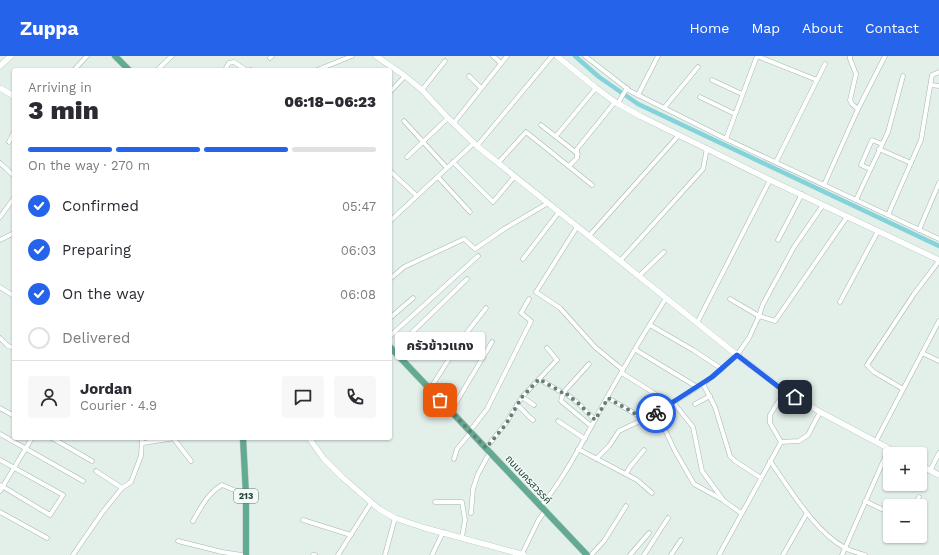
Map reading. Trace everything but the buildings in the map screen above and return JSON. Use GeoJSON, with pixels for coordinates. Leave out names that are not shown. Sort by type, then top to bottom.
{"type":"FeatureCollection","features":[{"type":"Feature","properties":{"kind":"main road"},"geometry":{"type":"LineString","coordinates":[[115,56],[127,68]]}},
{"type":"Feature","properties":{"kind":"main road","name":"ถนนนครสวรรค์"},"geometry":{"type":"LineString","coordinates":[[392,348],[587,555]]}},
{"type":"Feature","properties":{"kind":"main road","name":"213"},"geometry":{"type":"LineString","coordinates":[[243,440],[246,495],[246,555]]}},
{"type":"Feature","properties":{"kind":"street"},"geometry":{"type":"LineString","coordinates":[[0,66],[11,56]]}},
{"type":"Feature","properties":{"kind":"street"},"geometry":{"type":"LineString","coordinates":[[76,68],[87,56]]}},
{"type":"Feature","properties":{"kind":"street"},"geometry":{"type":"LineString","coordinates":[[158,68],[172,56]]}},
{"type":"Feature","properties":{"kind":"street"},"geometry":{"type":"LineString","coordinates":[[322,68],[352,56]]}},
{"type":"Feature","properties":{"kind":"street"},"geometry":{"type":"LineString","coordinates":[[376,56],[422,90],[453,124],[498,163],[784,391],[820,412],[887,447]]}},
{"type":"Feature","properties":{"kind":"street"},"geometry":{"type":"LineString","coordinates":[[493,56],[501,63]]}},
{"type":"Feature","properties":{"kind":"street"},"geometry":{"type":"LineString","coordinates":[[453,124],[507,56]]}},
{"type":"Feature","properties":{"kind":"street"},"geometry":{"type":"LineString","coordinates":[[392,219],[453,162],[476,144],[552,56]]}},
{"type":"Feature","properties":{"kind":"street"},"geometry":{"type":"LineString","coordinates":[[557,56],[596,88],[640,116],[939,261],[914,294],[867,366],[903,390]]}},
{"type":"Feature","properties":{"kind":"street"},"geometry":{"type":"LineString","coordinates":[[585,56],[638,95],[939,239]]}},
{"type":"Feature","properties":{"kind":"street"},"geometry":{"type":"LineString","coordinates":[[638,95],[658,56]]}},
{"type":"Feature","properties":{"kind":"street"},"geometry":{"type":"LineString","coordinates":[[726,138],[757,56],[817,80]]}},
{"type":"Feature","properties":{"kind":"street"},"geometry":{"type":"LineString","coordinates":[[850,56],[856,74],[850,100],[852,104],[858,108]]}},
{"type":"Feature","properties":{"kind":"street"},"geometry":{"type":"LineString","coordinates":[[824,185],[858,108],[885,56]]}},
{"type":"Feature","properties":{"kind":"street"},"geometry":{"type":"LineString","coordinates":[[422,90],[445,61]]}},
{"type":"Feature","properties":{"kind":"street"},"geometry":{"type":"LineString","coordinates":[[226,68],[229,63],[234,62],[243,68]]}},
{"type":"Feature","properties":{"kind":"street"},"geometry":{"type":"LineString","coordinates":[[776,162],[825,64]]}},
{"type":"Feature","properties":{"kind":"street"},"geometry":{"type":"LineString","coordinates":[[664,108],[698,67]]}},
{"type":"Feature","properties":{"kind":"street"},"geometry":{"type":"LineString","coordinates":[[888,215],[921,140],[932,76],[939,72]]}},
{"type":"Feature","properties":{"kind":"street"},"geometry":{"type":"LineString","coordinates":[[392,90],[405,76]]}},
{"type":"Feature","properties":{"kind":"street"},"geometry":{"type":"LineString","coordinates":[[469,76],[481,88]]}},
{"type":"Feature","properties":{"kind":"street"},"geometry":{"type":"LineString","coordinates":[[856,200],[890,125],[903,76]]}},
{"type":"Feature","properties":{"kind":"street"},"geometry":{"type":"LineString","coordinates":[[712,80],[742,94]]}},
{"type":"Feature","properties":{"kind":"street"},"geometry":{"type":"LineString","coordinates":[[931,85],[939,86]]}},
{"type":"Feature","properties":{"kind":"street"},"geometry":{"type":"LineString","coordinates":[[0,88],[12,95]]}},
{"type":"Feature","properties":{"kind":"street"},"geometry":{"type":"LineString","coordinates":[[556,136],[596,88]]}},
{"type":"Feature","properties":{"kind":"street"},"geometry":{"type":"LineString","coordinates":[[569,166],[577,158],[577,149],[627,88]]}},
{"type":"Feature","properties":{"kind":"street"},"geometry":{"type":"LineString","coordinates":[[700,97],[735,114]]}},
{"type":"Feature","properties":{"kind":"street"},"geometry":{"type":"LineString","coordinates":[[407,157],[448,118]]}},
{"type":"Feature","properties":{"kind":"street"},"geometry":{"type":"LineString","coordinates":[[404,121],[447,168]]}},
{"type":"Feature","properties":{"kind":"street"},"geometry":{"type":"LineString","coordinates":[[541,125],[578,154]]}},
{"type":"Feature","properties":{"kind":"street"},"geometry":{"type":"LineString","coordinates":[[498,163],[526,132],[592,185]]}},
{"type":"Feature","properties":{"kind":"street"},"geometry":{"type":"LineString","coordinates":[[589,236],[679,135]]}},
{"type":"Feature","properties":{"kind":"street"},"geometry":{"type":"LineString","coordinates":[[9,142],[12,136]]}},
{"type":"Feature","properties":{"kind":"street"},"geometry":{"type":"LineString","coordinates":[[870,169],[861,165],[872,140],[882,144]]}},
{"type":"Feature","properties":{"kind":"street"},"geometry":{"type":"LineString","coordinates":[[620,261],[703,168],[707,148]]}},
{"type":"Feature","properties":{"kind":"street"},"geometry":{"type":"LineString","coordinates":[[879,149],[911,163]]}},
{"type":"Feature","properties":{"kind":"street"},"geometry":{"type":"LineString","coordinates":[[453,162],[493,202],[515,176]]}},
{"type":"Feature","properties":{"kind":"street"},"geometry":{"type":"LineString","coordinates":[[0,163],[12,174]]}},
{"type":"Feature","properties":{"kind":"street"},"geometry":{"type":"LineString","coordinates":[[392,173],[417,196]]}},
{"type":"Feature","properties":{"kind":"street"},"geometry":{"type":"LineString","coordinates":[[438,177],[470,212]]}},
{"type":"Feature","properties":{"kind":"street"},"geometry":{"type":"LineString","coordinates":[[697,323],[770,180]]}},
{"type":"Feature","properties":{"kind":"street"},"geometry":{"type":"LineString","coordinates":[[919,230],[939,184]]}},
{"type":"Feature","properties":{"kind":"street"},"geometry":{"type":"LineString","coordinates":[[778,240],[802,194]]}},
{"type":"Feature","properties":{"kind":"street"},"geometry":{"type":"LineString","coordinates":[[0,217],[12,201]]}},
{"type":"Feature","properties":{"kind":"street"},"geometry":{"type":"LineString","coordinates":[[392,277],[404,267],[464,240],[475,249],[504,229],[548,203]]}},
{"type":"Feature","properties":{"kind":"street"},"geometry":{"type":"LineString","coordinates":[[596,459],[609,446],[619,431],[657,413],[703,384],[737,355],[749,338],[763,304],[794,247],[823,204]]}},
{"type":"Feature","properties":{"kind":"street"},"geometry":{"type":"LineString","coordinates":[[523,260],[559,212]]}},
{"type":"Feature","properties":{"kind":"street"},"geometry":{"type":"LineString","coordinates":[[730,299],[759,316],[775,321],[847,217]]}},
{"type":"Feature","properties":{"kind":"street"},"geometry":{"type":"LineString","coordinates":[[578,227],[536,292],[560,308],[595,347],[622,371],[672,403],[692,427],[702,470],[724,501]]}},
{"type":"Feature","properties":{"kind":"street"},"geometry":{"type":"LineString","coordinates":[[840,302],[878,231]]}},
{"type":"Feature","properties":{"kind":"street"},"geometry":{"type":"LineString","coordinates":[[0,240],[12,234]]}},
{"type":"Feature","properties":{"kind":"street"},"geometry":{"type":"LineString","coordinates":[[639,276],[664,252]]}},
{"type":"Feature","properties":{"kind":"street"},"geometry":{"type":"LineString","coordinates":[[392,334],[478,256]]}},
{"type":"Feature","properties":{"kind":"street"},"geometry":{"type":"LineString","coordinates":[[392,348],[467,279]]}},
{"type":"Feature","properties":{"kind":"street"},"geometry":{"type":"LineString","coordinates":[[0,287],[12,295]]}},
{"type":"Feature","properties":{"kind":"street"},"geometry":{"type":"LineString","coordinates":[[392,316],[413,298]]}},
{"type":"Feature","properties":{"kind":"street"},"geometry":{"type":"LineString","coordinates":[[312,440],[323,458],[371,503],[395,518],[511,553],[523,554],[543,509],[585,439],[622,371],[666,298]]}},
{"type":"Feature","properties":{"kind":"street"},"geometry":{"type":"LineString","coordinates":[[454,458],[456,451],[488,409],[531,321],[521,314],[529,299]]}},
{"type":"Feature","properties":{"kind":"street"},"geometry":{"type":"LineString","coordinates":[[430,389],[461,340],[486,308]]}},
{"type":"Feature","properties":{"kind":"street"},"geometry":{"type":"LineString","coordinates":[[876,441],[939,321]]}},
{"type":"Feature","properties":{"kind":"street"},"geometry":{"type":"LineString","coordinates":[[650,325],[722,369]]}},
{"type":"Feature","properties":{"kind":"street"},"geometry":{"type":"LineString","coordinates":[[0,338],[8,346],[12,347]]}},
{"type":"Feature","properties":{"kind":"street"},"geometry":{"type":"LineString","coordinates":[[451,411],[492,342]]}},
{"type":"Feature","properties":{"kind":"street"},"geometry":{"type":"LineString","coordinates":[[471,513],[473,489],[488,450],[522,397],[557,360],[547,348]]}},
{"type":"Feature","properties":{"kind":"street"},"geometry":{"type":"LineString","coordinates":[[636,350],[697,387]]}},
{"type":"Feature","properties":{"kind":"street"},"geometry":{"type":"LineString","coordinates":[[922,353],[939,361]]}},
{"type":"Feature","properties":{"kind":"street"},"geometry":{"type":"LineString","coordinates":[[589,364],[563,392],[561,401],[591,426]]}},
{"type":"Feature","properties":{"kind":"street"},"geometry":{"type":"LineString","coordinates":[[539,379],[563,392],[578,403],[595,420]]}},
{"type":"Feature","properties":{"kind":"street"},"geometry":{"type":"LineString","coordinates":[[703,384],[715,407],[730,456],[734,461],[761,478]]}},
{"type":"Feature","properties":{"kind":"street"},"geometry":{"type":"LineString","coordinates":[[781,442],[770,423],[770,414],[784,391]]}},
{"type":"Feature","properties":{"kind":"street"},"geometry":{"type":"LineString","coordinates":[[695,404],[710,396]]}},
{"type":"Feature","properties":{"kind":"street"},"geometry":{"type":"LineString","coordinates":[[522,397],[534,405]]}},
{"type":"Feature","properties":{"kind":"street"},"geometry":{"type":"LineString","coordinates":[[608,398],[639,416],[641,420]]}},
{"type":"Feature","properties":{"kind":"street"},"geometry":{"type":"LineString","coordinates":[[517,405],[523,409],[528,417],[533,420]]}},
{"type":"Feature","properties":{"kind":"street"},"geometry":{"type":"LineString","coordinates":[[0,408],[12,415]]}},
{"type":"Feature","properties":{"kind":"street"},"geometry":{"type":"LineString","coordinates":[[781,442],[800,441],[808,434],[820,412]]}},
{"type":"Feature","properties":{"kind":"street"},"geometry":{"type":"LineString","coordinates":[[657,413],[675,451],[694,484],[724,501],[741,513]]}},
{"type":"Feature","properties":{"kind":"street"},"geometry":{"type":"LineString","coordinates":[[558,421],[585,439]]}},
{"type":"Feature","properties":{"kind":"street"},"geometry":{"type":"LineString","coordinates":[[0,434],[84,481]]}},
{"type":"Feature","properties":{"kind":"street"},"geometry":{"type":"LineString","coordinates":[[0,460],[14,468],[63,495],[50,515],[1,488],[14,468],[31,440]]}},
{"type":"Feature","properties":{"kind":"street"},"geometry":{"type":"LineString","coordinates":[[55,440],[92,461]]}},
{"type":"Feature","properties":{"kind":"street"},"geometry":{"type":"LineString","coordinates":[[73,555],[102,513],[122,488],[131,482],[141,456],[142,440]]}},
{"type":"Feature","properties":{"kind":"street"},"geometry":{"type":"LineString","coordinates":[[175,440],[191,461]]}},
{"type":"Feature","properties":{"kind":"street"},"geometry":{"type":"LineString","coordinates":[[719,555],[781,442]]}},
{"type":"Feature","properties":{"kind":"street"},"geometry":{"type":"LineString","coordinates":[[578,449],[637,480],[652,493]]}},
{"type":"Feature","properties":{"kind":"street"},"geometry":{"type":"LineString","coordinates":[[626,474],[644,450]]}},
{"type":"Feature","properties":{"kind":"street"},"geometry":{"type":"LineString","coordinates":[[930,471],[939,453]]}},
{"type":"Feature","properties":{"kind":"street"},"geometry":{"type":"LineString","coordinates":[[770,461],[820,529],[845,548],[865,555]]}},
{"type":"Feature","properties":{"kind":"street"},"geometry":{"type":"LineString","coordinates":[[842,555],[883,462]]}},
{"type":"Feature","properties":{"kind":"street"},"geometry":{"type":"LineString","coordinates":[[927,469],[939,475]]}},
{"type":"Feature","properties":{"kind":"street"},"geometry":{"type":"LineString","coordinates":[[96,471],[122,488]]}},
{"type":"Feature","properties":{"kind":"street"},"geometry":{"type":"LineString","coordinates":[[193,521],[204,502],[214,489],[222,485],[246,495]]}},
{"type":"Feature","properties":{"kind":"street"},"geometry":{"type":"LineString","coordinates":[[435,502],[462,502],[465,520],[462,537]]}},
{"type":"Feature","properties":{"kind":"street"},"geometry":{"type":"LineString","coordinates":[[865,502],[883,510]]}},
{"type":"Feature","properties":{"kind":"street"},"geometry":{"type":"LineString","coordinates":[[338,555],[371,503]]}},
{"type":"Feature","properties":{"kind":"street"},"geometry":{"type":"LineString","coordinates":[[591,555],[604,541],[626,506]]}},
{"type":"Feature","properties":{"kind":"street"},"geometry":{"type":"LineString","coordinates":[[0,512],[47,538]]}},
{"type":"Feature","properties":{"kind":"street"},"geometry":{"type":"LineString","coordinates":[[783,555],[807,513]]}},
{"type":"Feature","properties":{"kind":"street"},"geometry":{"type":"LineString","coordinates":[[385,555],[395,518]]}},
{"type":"Feature","properties":{"kind":"street"},"geometry":{"type":"LineString","coordinates":[[644,555],[668,518]]}},
{"type":"Feature","properties":{"kind":"street"},"geometry":{"type":"LineString","coordinates":[[303,520],[350,535]]}},
{"type":"Feature","properties":{"kind":"street"},"geometry":{"type":"LineString","coordinates":[[432,555],[443,532]]}},
{"type":"Feature","properties":{"kind":"street"},"geometry":{"type":"LineString","coordinates":[[630,555],[649,533]]}},
{"type":"Feature","properties":{"kind":"street"},"geometry":{"type":"LineString","coordinates":[[671,555],[681,540]]}},
{"type":"Feature","properties":{"kind":"street"},"geometry":{"type":"LineString","coordinates":[[178,541],[222,552],[242,555]]}},
{"type":"Feature","properties":{"kind":"waterway"},"geometry":{"type":"LineString","coordinates":[[575,56],[599,77],[638,104],[939,246]]}},
{"type":"Feature","properties":{"kind":"way so far"},"geometry":{"type":"LineString","coordinates":[[440,400],[486,448],[506,424],[522,397],[539,379],[563,393],[564,392],[578,403],[595,420],[608,398],[639,416],[641,420],[656,413]]}},
{"type":"Feature","properties":{"kind":"place","name":"ครัวข้าวแกง"},"geometry":{"type":"Point","coordinates":[440,400]}},
{"type":"Feature","properties":{"kind":"route"},"geometry":{"type":"LineString","coordinates":[[656,413],[703,384],[737,355],[784,391],[795,397]]}}]}
